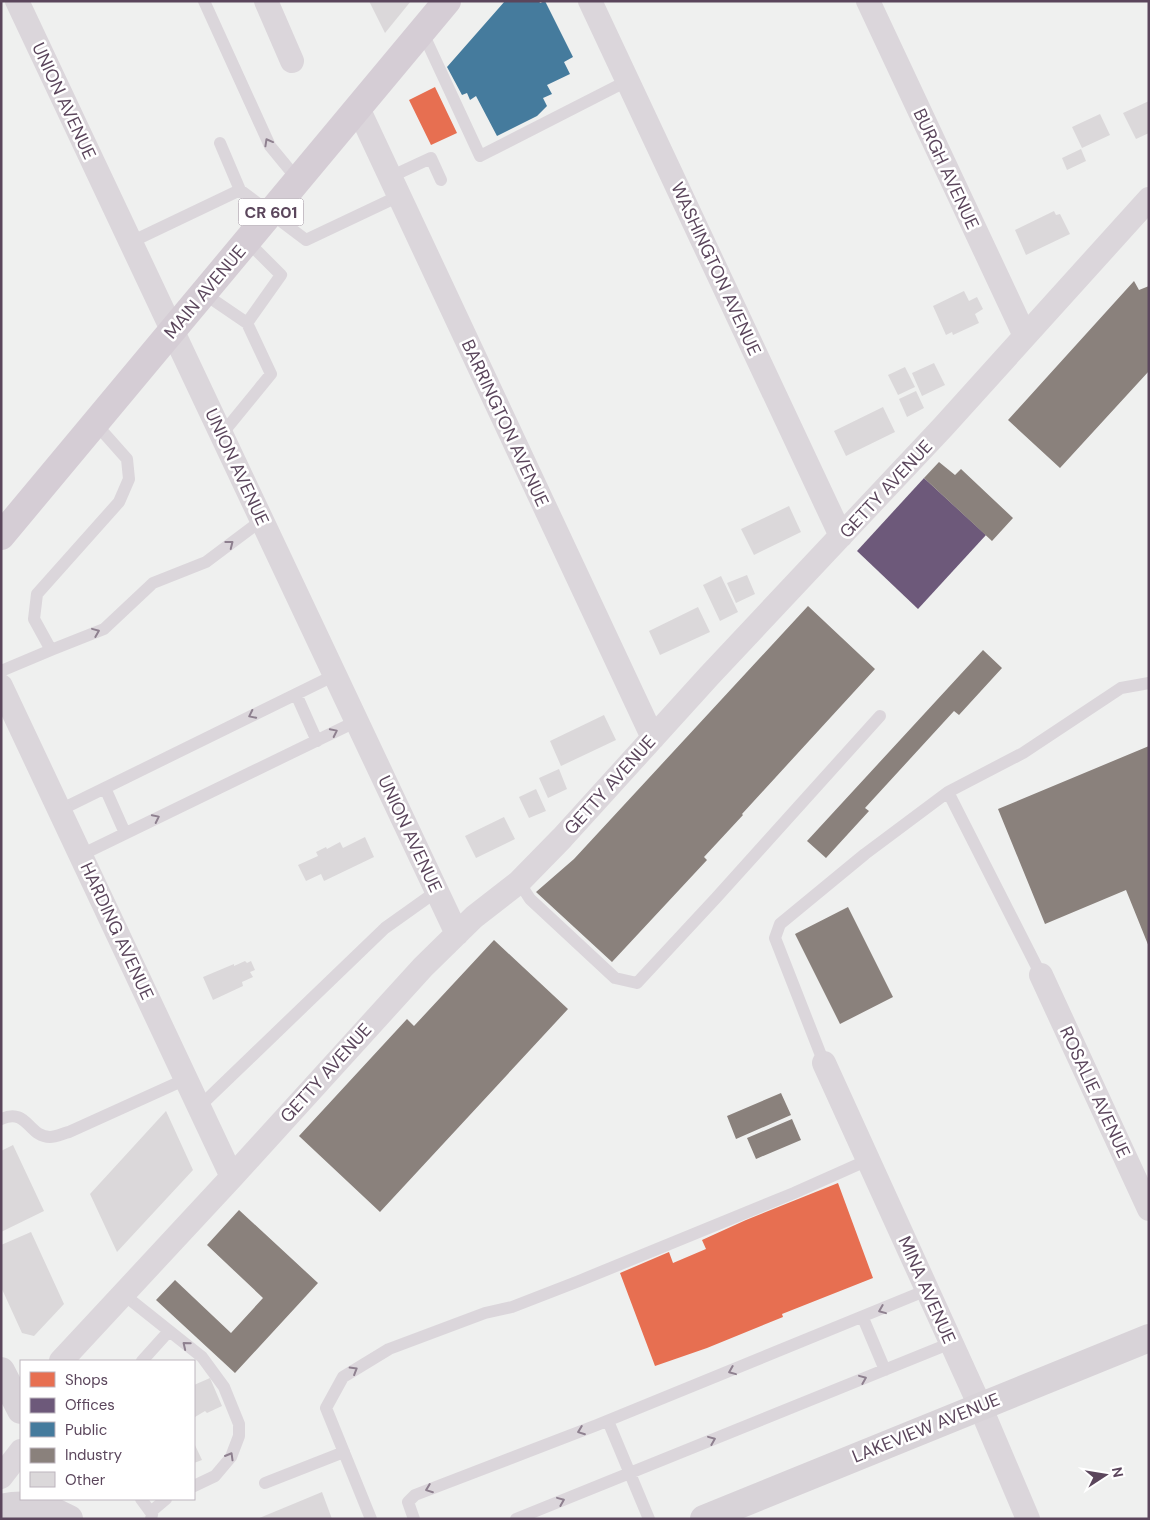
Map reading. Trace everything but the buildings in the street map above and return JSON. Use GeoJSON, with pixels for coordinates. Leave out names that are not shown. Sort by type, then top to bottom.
{"type":"FeatureCollection","features":[{"type":"Feature","properties":{"kind":"main road","name":"MAIN AVENUE"},"geometry":{"type":"LineString","coordinates":[[1,536],[447,1]]}},
{"type":"Feature","properties":{"kind":"main road","name":"LAKEVIEW AVENUE"},"geometry":{"type":"LineString","coordinates":[[704,1519],[740,1512],[980,1406],[1149,1338]]}},
{"type":"Feature","properties":{"kind":"main road"},"geometry":{"type":"LineString","coordinates":[[1,1370],[20,1405]]}},
{"type":"Feature","properties":{"kind":"main road"},"geometry":{"type":"LineString","coordinates":[[63,1500],[71,1519]]}},
{"type":"Feature","properties":{"kind":"main road"},"geometry":{"type":"LineString","coordinates":[[1,1508],[27,1505],[44,1507],[71,1519]]}},
{"type":"Feature","properties":{"kind":"street","name":"UNION AVENUE"},"geometry":{"type":"LineString","coordinates":[[17,1],[457,934]]}},
{"type":"Feature","properties":{"kind":"street"},"geometry":{"type":"LineString","coordinates":[[266,1],[292,61]]}},
{"type":"Feature","properties":{"kind":"street","name":"WASHINGTON AVENUE"},"geometry":{"type":"LineString","coordinates":[[590,1],[841,536]]}},
{"type":"Feature","properties":{"kind":"street","name":"BURGH AVENUE"},"geometry":{"type":"LineString","coordinates":[[868,1],[1025,336]]}},
{"type":"Feature","properties":{"kind":"street","name":"BARRINGTON AVENUE"},"geometry":{"type":"LineString","coordinates":[[358,108],[653,738]]}},
{"type":"Feature","properties":{"kind":"street","name":"GETTY AVENUE"},"geometry":{"type":"LineString","coordinates":[[62,1360],[423,967],[474,917],[519,882],[562,838],[943,428],[1149,199]]}},
{"type":"Feature","properties":{"kind":"street","name":"HARDING AVENUE"},"geometry":{"type":"LineString","coordinates":[[1,686],[232,1177]]}},
{"type":"Feature","properties":{"kind":"street","name":"ROSALIE AVENUE"},"geometry":{"type":"LineString","coordinates":[[1041,975],[1149,1209]]}},
{"type":"Feature","properties":{"kind":"street","name":"MINA AVENUE"},"geometry":{"type":"LineString","coordinates":[[824,1063],[980,1406],[1028,1519]]}},
{"type":"Feature","properties":{"kind":"street"},"geometry":{"type":"LineString","coordinates":[[1,1477],[20,1452]]}},
{"type":"Feature","properties":{"kind":"lane"},"geometry":{"type":"LineString","coordinates":[[204,1],[270,146],[298,180]]}},
{"type":"Feature","properties":{"kind":"lane"},"geometry":{"type":"LineString","coordinates":[[422,31],[480,156],[628,81]]}},
{"type":"Feature","properties":{"kind":"lane"},"geometry":{"type":"LineString","coordinates":[[220,143],[240,190],[306,240],[395,187],[431,158],[441,180]]}},
{"type":"Feature","properties":{"kind":"lane"},"geometry":{"type":"LineString","coordinates":[[131,242],[240,190]]}},
{"type":"Feature","properties":{"kind":"lane"},"geometry":{"type":"LineString","coordinates":[[247,241],[281,275],[248,322]]}},
{"type":"Feature","properties":{"kind":"lane"},"geometry":{"type":"LineString","coordinates":[[203,293],[248,322],[271,374],[222,434]]}},
{"type":"Feature","properties":{"kind":"lane"},"geometry":{"type":"LineString","coordinates":[[50,650],[34,619],[37,594],[119,502],[129,479],[127,459],[95,423]]}},
{"type":"Feature","properties":{"kind":"lane"},"geometry":{"type":"LineString","coordinates":[[1,671],[104,629],[153,583],[206,562],[262,520]]}},
{"type":"Feature","properties":{"kind":"lane"},"geometry":{"type":"LineString","coordinates":[[60,810],[335,675]]}},
{"type":"Feature","properties":{"kind":"lane"},"geometry":{"type":"LineString","coordinates":[[824,1063],[776,938],[780,924],[865,854],[948,792],[1023,753],[1121,688],[1149,683]]}},
{"type":"Feature","properties":{"kind":"lane"},"geometry":{"type":"LineString","coordinates":[[296,694],[317,740]]}},
{"type":"Feature","properties":{"kind":"lane"},"geometry":{"type":"LineString","coordinates":[[519,882],[530,899],[615,978],[637,983],[880,716]]}},
{"type":"Feature","properties":{"kind":"lane"},"geometry":{"type":"LineString","coordinates":[[80,855],[357,721]]}},
{"type":"Feature","properties":{"kind":"lane"},"geometry":{"type":"LineString","coordinates":[[104,788],[125,833]]}},
{"type":"Feature","properties":{"kind":"lane"},"geometry":{"type":"LineString","coordinates":[[948,792],[1041,975]]}},
{"type":"Feature","properties":{"kind":"lane"},"geometry":{"type":"LineString","coordinates":[[199,1107],[385,928],[437,891]]}},
{"type":"Feature","properties":{"kind":"lane"},"geometry":{"type":"LineString","coordinates":[[1,1119],[8,1116],[22,1117],[37,1133],[50,1137],[70,1132],[186,1079]]}},
{"type":"Feature","properties":{"kind":"lane"},"geometry":{"type":"LineString","coordinates":[[371,1519],[326,1408],[344,1377],[389,1349],[578,1281],[794,1193],[868,1160]]}},
{"type":"Feature","properties":{"kind":"lane"},"geometry":{"type":"LineString","coordinates":[[414,1519],[408,1502],[415,1495],[608,1421],[863,1318],[927,1290]]}},
{"type":"Feature","properties":{"kind":"lane"},"geometry":{"type":"LineString","coordinates":[[124,1294],[202,1357],[224,1387],[239,1424],[239,1436],[231,1456],[215,1476],[195,1486]]}},
{"type":"Feature","properties":{"kind":"lane"},"geometry":{"type":"LineString","coordinates":[[863,1318],[884,1370]]}},
{"type":"Feature","properties":{"kind":"lane"},"geometry":{"type":"LineString","coordinates":[[143,1360],[169,1331]]}},
{"type":"Feature","properties":{"kind":"lane"},"geometry":{"type":"LineString","coordinates":[[516,1519],[951,1343]]}},
{"type":"Feature","properties":{"kind":"lane"},"geometry":{"type":"LineString","coordinates":[[608,1421],[649,1519]]}},
{"type":"Feature","properties":{"kind":"lane"},"geometry":{"type":"LineString","coordinates":[[265,1483],[344,1452]]}},
{"type":"Feature","properties":{"kind":"lane"},"geometry":{"type":"LineString","coordinates":[[142,1500],[152,1516]]}},
{"type":"Feature","properties":{"kind":"lane"},"geometry":{"type":"LineString","coordinates":[[152,1516],[153,1510],[165,1500]]}}]}
